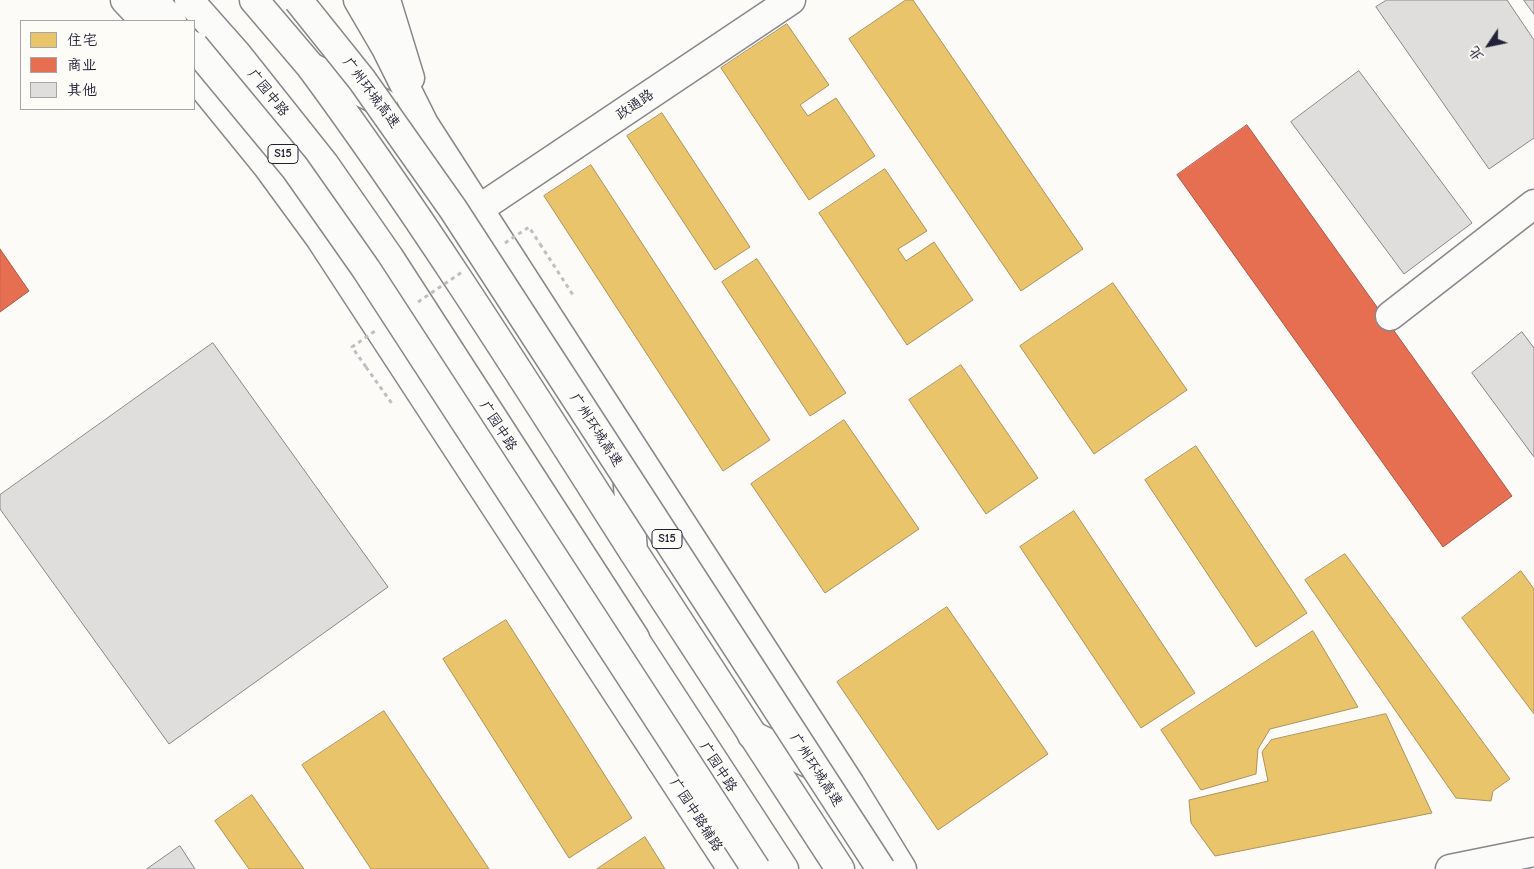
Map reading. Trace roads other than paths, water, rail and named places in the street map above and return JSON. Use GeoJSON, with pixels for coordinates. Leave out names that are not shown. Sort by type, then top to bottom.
{"type":"FeatureCollection","features":[{"type":"Feature","properties":{"kind":"main road"},"geometry":{"type":"LineString","coordinates":[[125,0],[144,20]]}},
{"type":"Feature","properties":{"kind":"main road"},"geometry":{"type":"LineString","coordinates":[[154,0],[171,20]]}},
{"type":"Feature","properties":{"kind":"main road","name":"广园中路"},"geometry":{"type":"LineString","coordinates":[[190,0],[236,53],[325,165],[389,257],[784,869]]}},
{"type":"Feature","properties":{"kind":"main road"},"geometry":{"type":"LineString","coordinates":[[254,0],[311,67],[456,266],[633,551],[840,869]]}},
{"type":"Feature","properties":{"kind":"main road","name":"广州环城高速"},"geometry":{"type":"LineString","coordinates":[[298,0],[362,80],[448,200],[881,869]]}},
{"type":"Feature","properties":{"kind":"main road"},"geometry":{"type":"LineString","coordinates":[[358,0],[386,48],[424,124],[850,784],[902,869]]}},
{"type":"Feature","properties":{"kind":"main road"},"geometry":{"type":"LineString","coordinates":[[386,0],[424,124],[456,266]]}},
{"type":"Feature","properties":{"kind":"main road","name":"政通路"},"geometry":{"type":"LineString","coordinates":[[479,209],[791,0]]}},
{"type":"Feature","properties":{"kind":"main road","name":"S15"},"geometry":{"type":"LineString","coordinates":[[195,47],[295,168],[366,268],[756,869]]}},
{"type":"Feature","properties":{"kind":"main road"},"geometry":{"type":"LineString","coordinates":[[311,67],[424,124]]}},
{"type":"Feature","properties":{"kind":"main road","name":"广园中路辅路"},"geometry":{"type":"LineString","coordinates":[[195,77],[226,113],[320,238],[732,869]]}},
{"type":"Feature","properties":{"kind":"main road"},"geometry":{"type":"LineString","coordinates":[[226,113],[325,165]]}},
{"type":"Feature","properties":{"kind":"main road"},"geometry":{"type":"LineString","coordinates":[[1390,316],[1534,204]]}},
{"type":"Feature","properties":{"kind":"main road"},"geometry":{"type":"LineString","coordinates":[[624,434],[633,551]]}},
{"type":"Feature","properties":{"kind":"main road"},"geometry":{"type":"LineString","coordinates":[[635,638],[661,760]]}},
{"type":"Feature","properties":{"kind":"main road"},"geometry":{"type":"LineString","coordinates":[[752,735],[850,784]]}},
{"type":"Feature","properties":{"kind":"main road"},"geometry":{"type":"LineString","coordinates":[[1450,869],[1534,852]]}}]}
